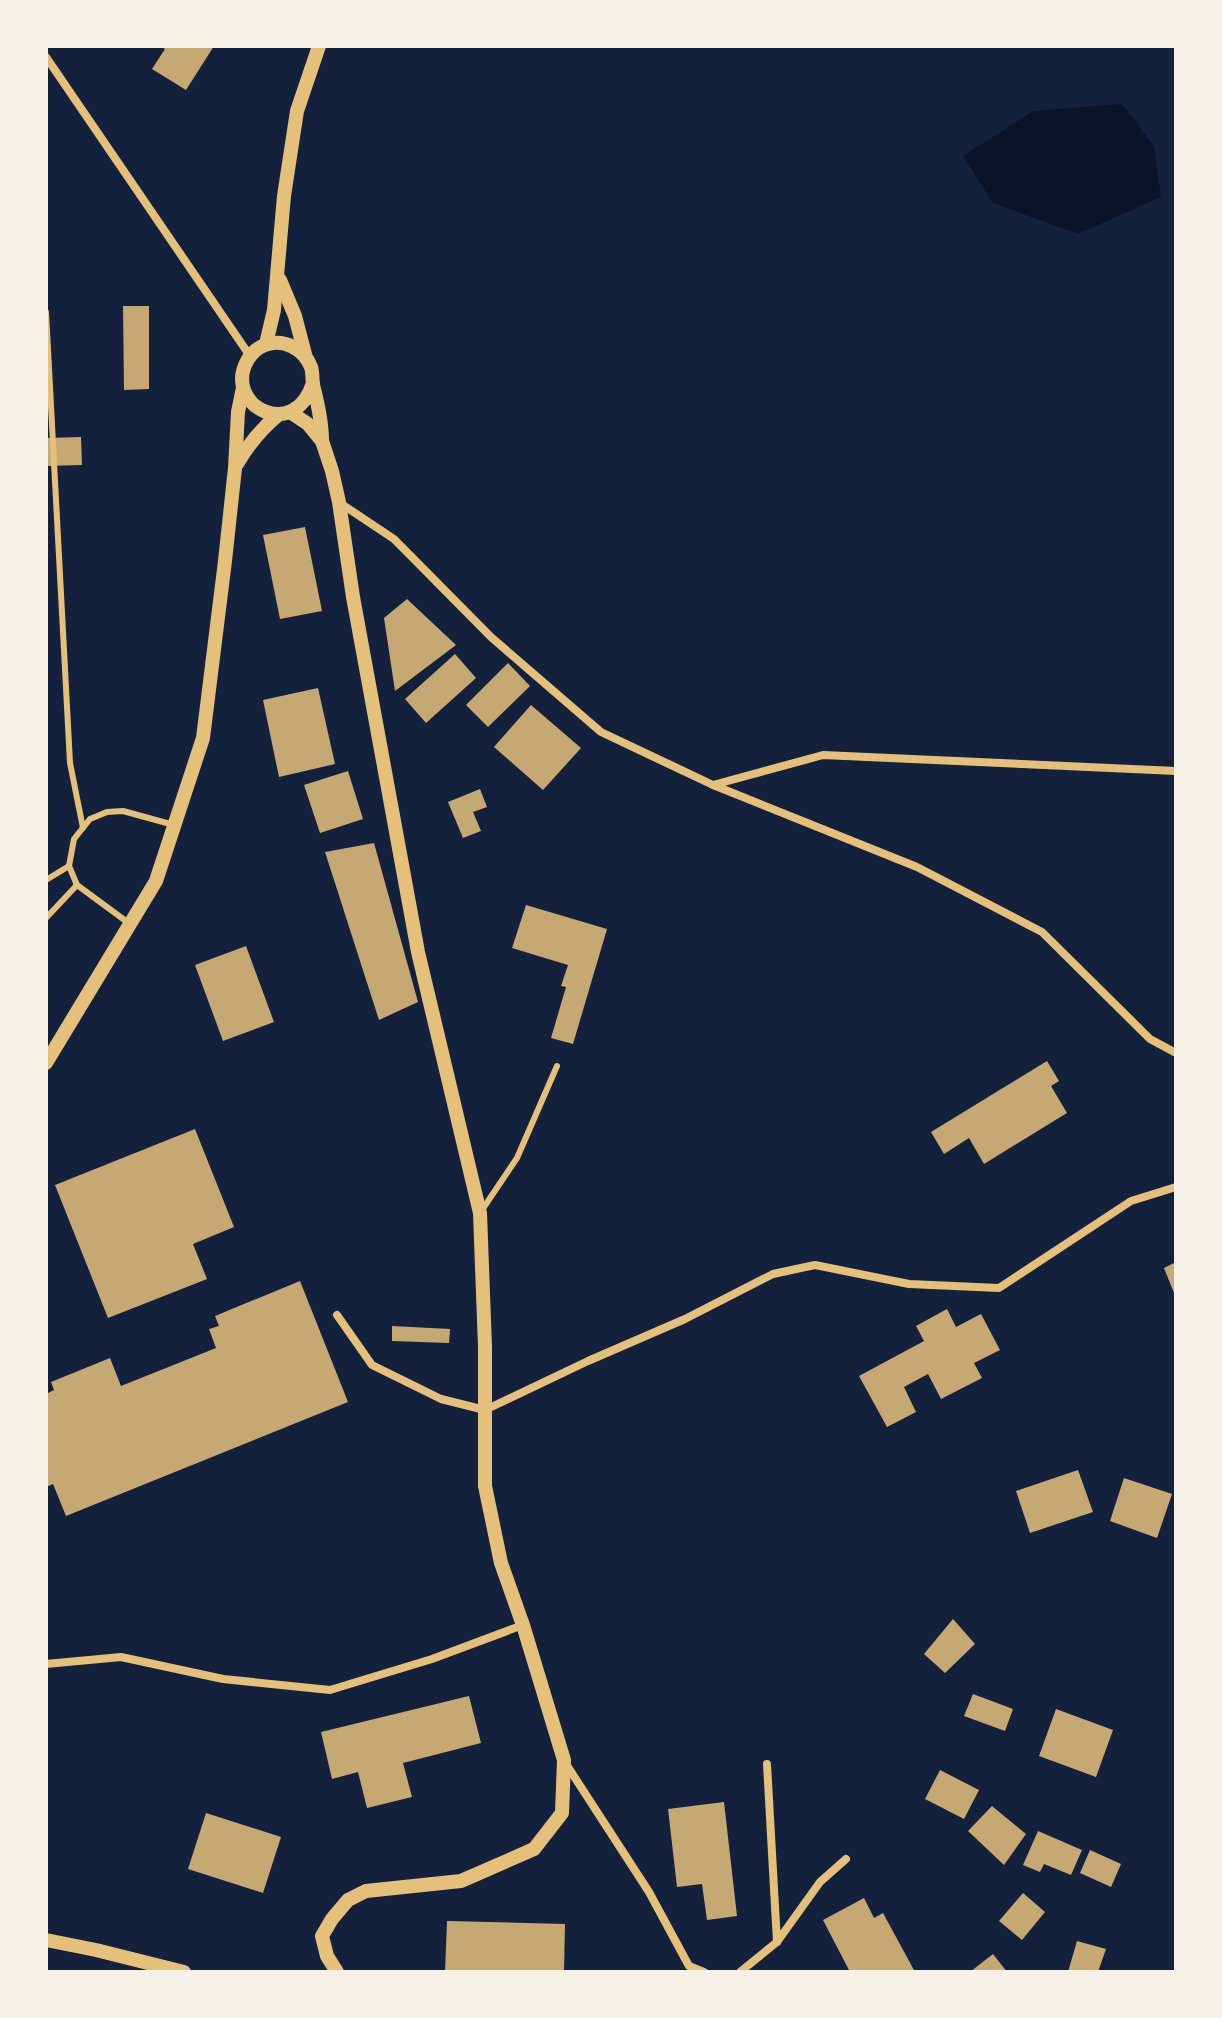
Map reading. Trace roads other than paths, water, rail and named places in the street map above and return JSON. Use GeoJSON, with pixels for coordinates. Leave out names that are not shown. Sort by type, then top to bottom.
{"type":"FeatureCollection","features":[{"type":"Feature","properties":{"kind":"street"},"geometry":{"type":"LineString","coordinates":[[266,344],[274,310],[284,196],[297,111],[319,46]]}},
{"type":"Feature","properties":{"kind":"street"},"geometry":{"type":"LineString","coordinates":[[46,57],[250,356]]}},
{"type":"Feature","properties":{"kind":"street"},"geometry":{"type":"LineString","coordinates":[[278,275],[312,370],[322,441],[339,502],[353,597],[418,952],[480,1213],[485,1486],[501,1563],[564,1760],[649,1892],[689,1966],[704,1972]]}},
{"type":"Feature","properties":{"kind":"street"},"geometry":{"type":"LineString","coordinates":[[46,1063],[156,881],[203,738],[245,365],[250,356],[266,344],[289,345],[306,358]]}},
{"type":"Feature","properties":{"kind":"street"},"geometry":{"type":"LineString","coordinates":[[235,468],[244,450],[266,425],[301,406],[313,383]]}},
{"type":"Feature","properties":{"kind":"street"},"geometry":{"type":"LineString","coordinates":[[243,388],[256,407],[266,413],[284,414],[308,424],[322,441]]}},
{"type":"Feature","properties":{"kind":"street"},"geometry":{"type":"LineString","coordinates":[[339,502],[394,539],[491,637],[601,732],[713,785],[917,867],[1042,932],[1150,1039],[1176,1053]]}},
{"type":"Feature","properties":{"kind":"street"},"geometry":{"type":"LineString","coordinates":[[713,785],[823,755],[1176,771]]}},
{"type":"Feature","properties":{"kind":"street"},"geometry":{"type":"LineString","coordinates":[[337,1315],[372,1365],[441,1399],[485,1410],[685,1319],[773,1274],[815,1265],[909,1284],[999,1288],[1131,1201],[1176,1187]]}},
{"type":"Feature","properties":{"kind":"street"},"geometry":{"type":"LineString","coordinates":[[46,1664],[121,1657],[223,1679],[330,1690],[432,1659],[523,1625]]}},
{"type":"Feature","properties":{"kind":"street"},"geometry":{"type":"LineString","coordinates":[[337,1972],[327,1956],[322,1936],[348,1900],[366,1891],[461,1881],[534,1849],[562,1813],[564,1760]]}},
{"type":"Feature","properties":{"kind":"street"},"geometry":{"type":"LineString","coordinates":[[767,1764],[777,1942]]}},
{"type":"Feature","properties":{"kind":"street"},"geometry":{"type":"LineString","coordinates":[[740,1972],[777,1942],[820,1882],[846,1859]]}},
{"type":"Feature","properties":{"kind":"street"},"geometry":{"type":"LineString","coordinates":[[46,1940],[184,1972]]}},
{"type":"Feature","properties":{"kind":"lane"},"geometry":{"type":"LineString","coordinates":[[46,312],[70,763],[83,828]]}},
{"type":"Feature","properties":{"kind":"lane"},"geometry":{"type":"LineString","coordinates":[[130,924],[77,885],[69,866],[74,839],[90,819],[107,812],[123,811],[174,825]]}},
{"type":"Feature","properties":{"kind":"lane"},"geometry":{"type":"LineString","coordinates":[[46,880],[69,866]]}},
{"type":"Feature","properties":{"kind":"lane"},"geometry":{"type":"LineString","coordinates":[[46,918],[77,885]]}},
{"type":"Feature","properties":{"kind":"lane"},"geometry":{"type":"LineString","coordinates":[[480,1213],[517,1158],[557,1066]]}},
{"type":"Feature","properties":{"kind":"water"},"geometry":{"type":"Polygon","coordinates":[[[1122,104],[1154,146],[1161,197],[1078,234],[993,203],[963,156],[1033,111],[1122,104]]]}}]}
